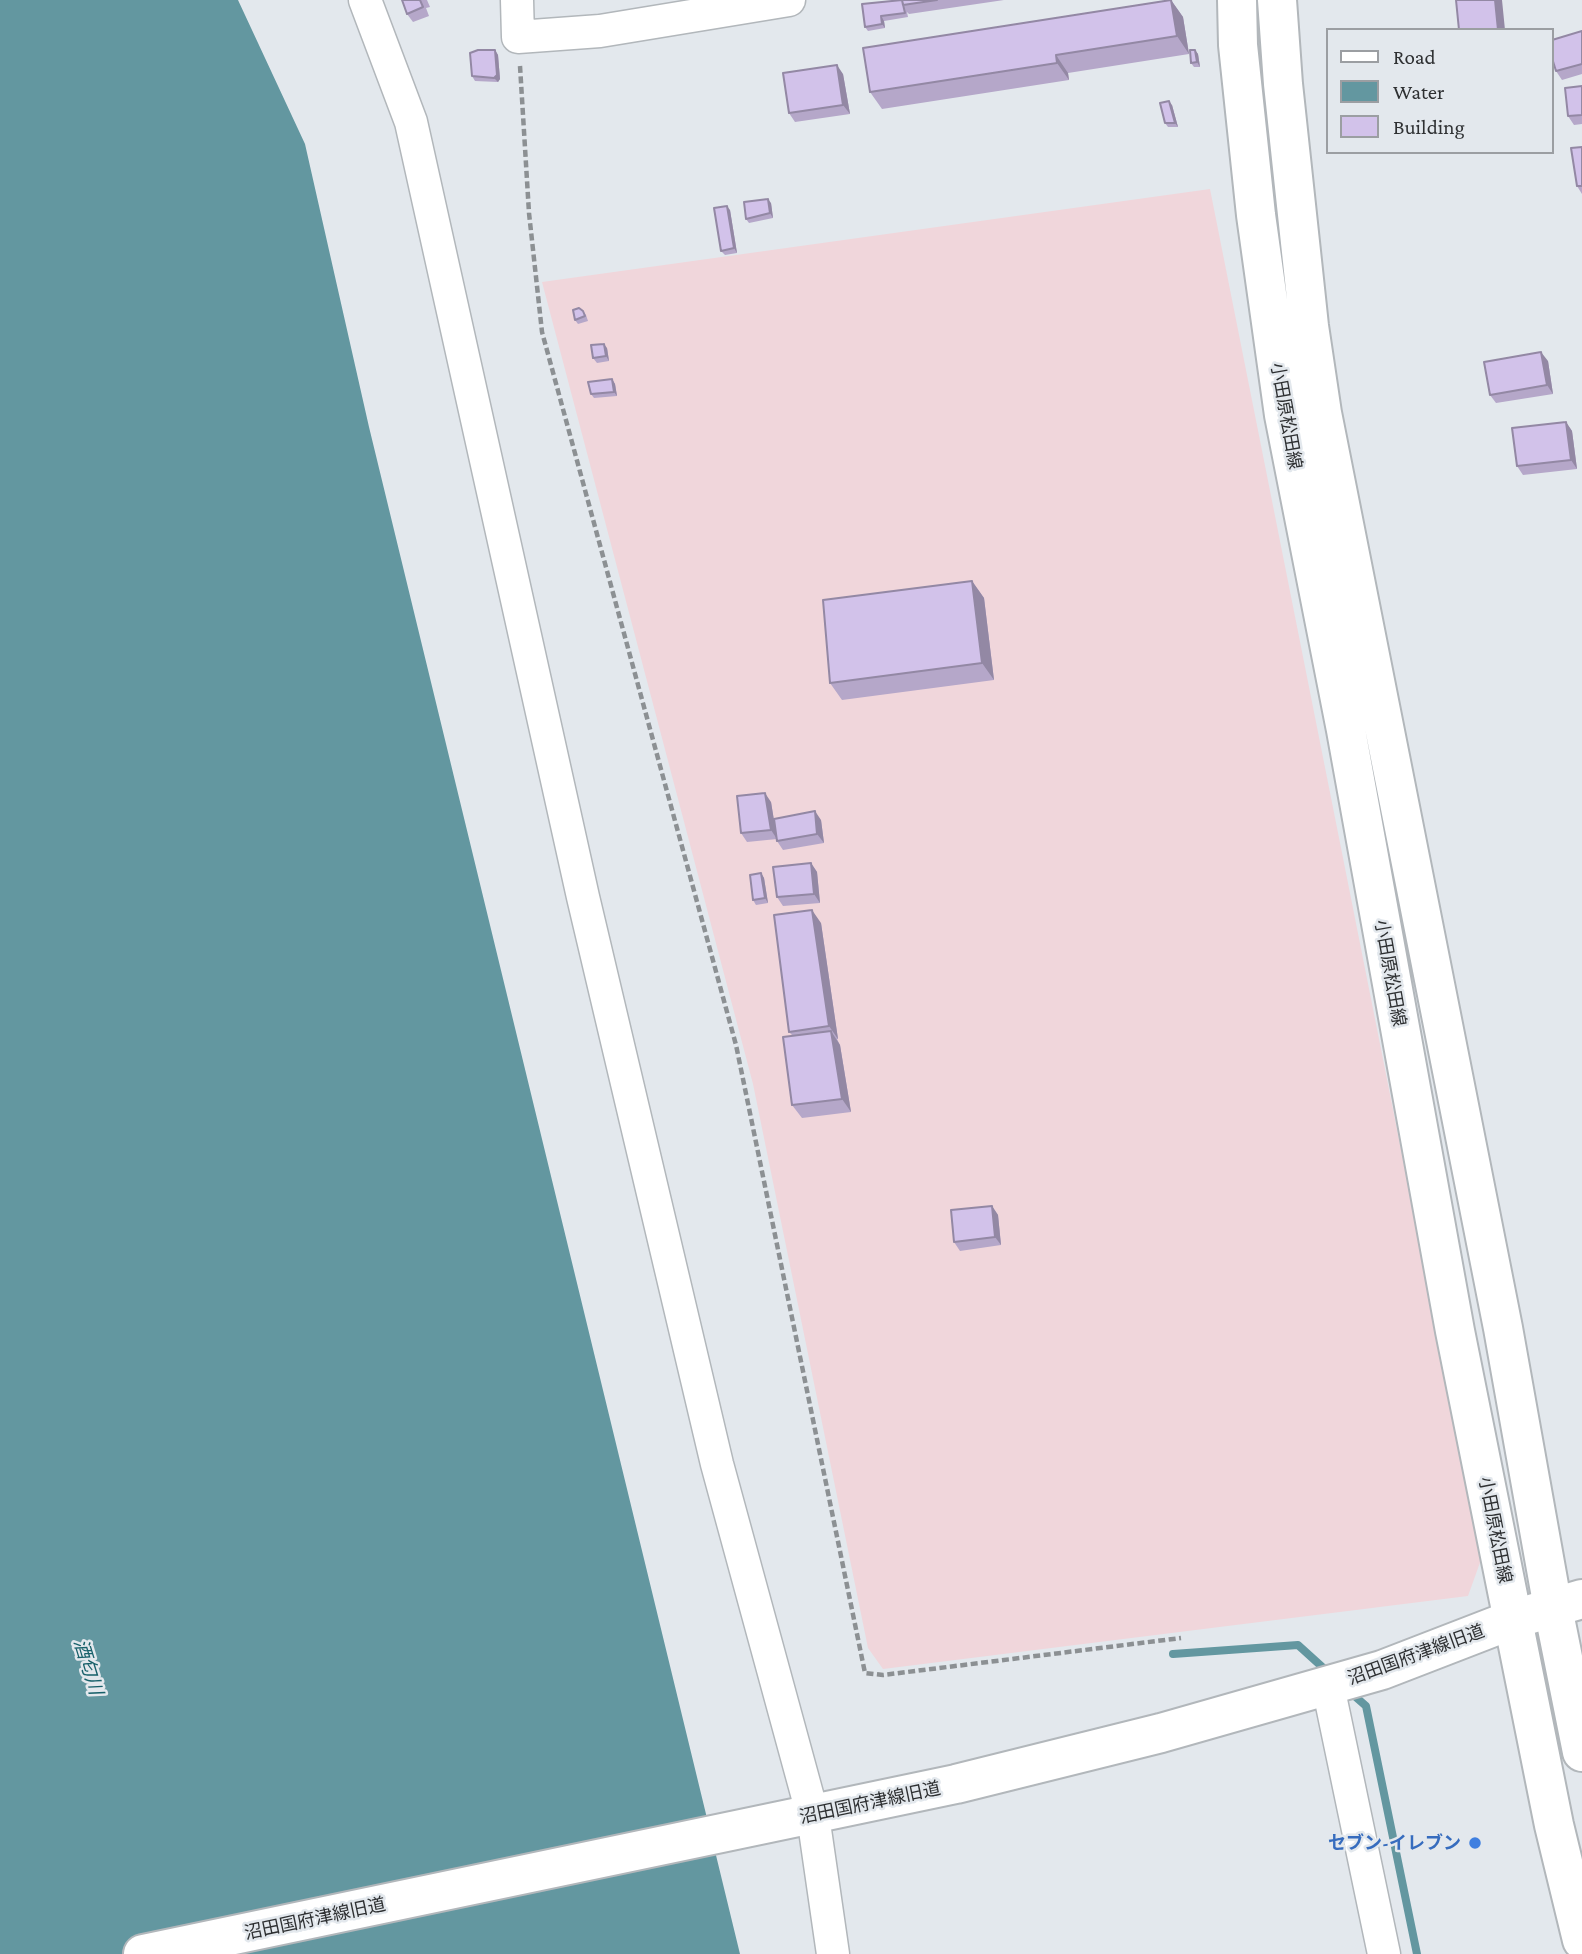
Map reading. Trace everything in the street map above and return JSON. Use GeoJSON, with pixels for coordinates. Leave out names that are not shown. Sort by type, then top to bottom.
{"type":"FeatureCollection","features":[{"type":"Feature","properties":{"kind":"main road","name":"小田原松田線"},"geometry":{"type":"LineString","coordinates":[[1237,0],[1238,45],[1256,215],[1284,415],[1346,730],[1455,1331],[1554,1825],[1582,1940]]}},
{"type":"Feature","properties":{"kind":"main road","name":"小田原松田線"},"geometry":{"type":"LineString","coordinates":[[1277,0],[1307,313],[1322,413],[1500,1314],[1568,1604],[1582,1752]]}},
{"type":"Feature","properties":{"kind":"main road","name":"沼田国府津線旧道"},"geometry":{"type":"LineString","coordinates":[[144,1954],[956,1784],[1136,1739],[1328,1686],[1382,1670],[1514,1619],[1568,1604]]}},
{"type":"Feature","properties":{"kind":"street"},"geometry":{"type":"LineString","coordinates":[[365,0],[411,122],[580,883],[711,1437],[813,1815],[833,1954]]}},
{"type":"Feature","properties":{"kind":"street"},"geometry":{"type":"LineString","coordinates":[[517,0],[518,37],[600,31],[789,0]]}},
{"type":"Feature","properties":{"kind":"street"},"geometry":{"type":"LineString","coordinates":[[1328,1686],[1384,1954]]}},
{"type":"Feature","properties":{"kind":"path"},"geometry":{"type":"LineString","coordinates":[[518,37],[529,213],[542,332],[736,1045],[865,1672],[883,1675],[1181,1638]]}},
{"type":"Feature","properties":{"kind":"shaded area"},"geometry":{"type":"Polygon","coordinates":[[[1210,189],[1482,1557],[1468,1596],[883,1669],[868,1648],[753,1084],[542,282],[1210,189]]]}},
{"type":"Feature","properties":{"kind":"water","name":"酒匂川"},"geometry":{"type":"Polygon","coordinates":[[[0,0],[238,0],[305,144],[369,427],[740,1954],[0,1954],[0,0]]]}},
{"type":"Feature","properties":{"kind":"building"},"geometry":{"type":"Polygon","coordinates":[[[402,0],[420,0],[423,7],[407,14],[402,0]]]}},
{"type":"Feature","properties":{"kind":"building"},"geometry":{"type":"Polygon","coordinates":[[[902,0],[937,0],[903,5],[902,0]]]}},
{"type":"Feature","properties":{"kind":"building"},"geometry":{"type":"Polygon","coordinates":[[[902,0],[905,13],[881,16],[882,24],[865,27],[862,4],[902,0]]]}},
{"type":"Feature","properties":{"kind":"building"},"geometry":{"type":"Polygon","coordinates":[[[1171,0],[1177,36],[1056,55],[1057,63],[870,92],[863,48],[1171,0]]]}},
{"type":"Feature","properties":{"kind":"building"},"geometry":{"type":"Polygon","coordinates":[[[1456,0],[1495,0],[1498,28],[1459,28],[1456,0]]]}},
{"type":"Feature","properties":{"kind":"building"},"geometry":{"type":"Polygon","coordinates":[[[1582,31],[1582,64],[1556,71],[1554,39],[1582,31]]]}},
{"type":"Feature","properties":{"kind":"building"},"geometry":{"type":"Polygon","coordinates":[[[495,50],[497,75],[494,78],[472,76],[470,53],[495,50]]]}},
{"type":"Feature","properties":{"kind":"building"},"geometry":{"type":"Polygon","coordinates":[[[1190,50],[1195,50],[1197,62],[1191,63],[1190,50]]]}},
{"type":"Feature","properties":{"kind":"building"},"geometry":{"type":"Polygon","coordinates":[[[837,65],[843,105],[789,113],[783,73],[837,65]]]}},
{"type":"Feature","properties":{"kind":"building"},"geometry":{"type":"Polygon","coordinates":[[[1582,86],[1582,115],[1568,116],[1565,88],[1582,86]]]}},
{"type":"Feature","properties":{"kind":"building"},"geometry":{"type":"Polygon","coordinates":[[[1169,101],[1175,123],[1165,123],[1160,103],[1169,101]]]}},
{"type":"Feature","properties":{"kind":"building"},"geometry":{"type":"Polygon","coordinates":[[[1582,147],[1582,186],[1577,186],[1571,148],[1582,147]]]}},
{"type":"Feature","properties":{"kind":"building"},"geometry":{"type":"Polygon","coordinates":[[[768,199],[770,213],[746,219],[744,202],[768,199]]]}},
{"type":"Feature","properties":{"kind":"building"},"geometry":{"type":"Polygon","coordinates":[[[727,206],[734,248],[721,251],[714,208],[727,206]]]}},
{"type":"Feature","properties":{"kind":"building"},"geometry":{"type":"Polygon","coordinates":[[[579,308],[585,316],[575,320],[573,310],[579,308]]]}},
{"type":"Feature","properties":{"kind":"building"},"geometry":{"type":"Polygon","coordinates":[[[604,344],[606,356],[593,358],[591,345],[604,344]]]}},
{"type":"Feature","properties":{"kind":"building"},"geometry":{"type":"Polygon","coordinates":[[[1541,352],[1547,385],[1490,395],[1484,362],[1541,352]]]}},
{"type":"Feature","properties":{"kind":"building"},"geometry":{"type":"Polygon","coordinates":[[[612,379],[614,392],[591,394],[588,382],[612,379]]]}},
{"type":"Feature","properties":{"kind":"building"},"geometry":{"type":"Polygon","coordinates":[[[1566,422],[1571,460],[1517,466],[1512,428],[1566,422]]]}},
{"type":"Feature","properties":{"kind":"building"},"geometry":{"type":"Polygon","coordinates":[[[972,581],[982,663],[830,683],[823,600],[972,581]]]}},
{"type":"Feature","properties":{"kind":"building"},"geometry":{"type":"Polygon","coordinates":[[[765,793],[771,830],[741,833],[737,796],[765,793]]]}},
{"type":"Feature","properties":{"kind":"building"},"geometry":{"type":"Polygon","coordinates":[[[815,811],[817,834],[777,841],[774,819],[815,811]]]}},
{"type":"Feature","properties":{"kind":"building"},"geometry":{"type":"Polygon","coordinates":[[[811,863],[814,894],[777,897],[773,867],[811,863]]]}},
{"type":"Feature","properties":{"kind":"building"},"geometry":{"type":"Polygon","coordinates":[[[761,873],[765,898],[753,900],[750,875],[761,873]]]}},
{"type":"Feature","properties":{"kind":"building"},"geometry":{"type":"Polygon","coordinates":[[[812,910],[829,1026],[789,1032],[774,915],[812,910]]]}},
{"type":"Feature","properties":{"kind":"building"},"geometry":{"type":"Polygon","coordinates":[[[831,1031],[842,1099],[792,1105],[783,1037],[831,1031]]]}},
{"type":"Feature","properties":{"kind":"building"},"geometry":{"type":"Polygon","coordinates":[[[992,1206],[995,1237],[954,1242],[951,1210],[992,1206]]]}},
{"type":"Feature","properties":{"kind":"waterway"},"geometry":{"type":"LineString","coordinates":[[1173,1654],[1298,1645],[1330,1674]]}},
{"type":"Feature","properties":{"kind":"waterway"},"geometry":{"type":"LineString","coordinates":[[1350,1692],[1366,1706],[1417,1954]]}},
{"type":"Feature","properties":{"kind":"place","name":"セブン-イレブン"},"geometry":{"type":"Point","coordinates":[1475,1843]}}]}
